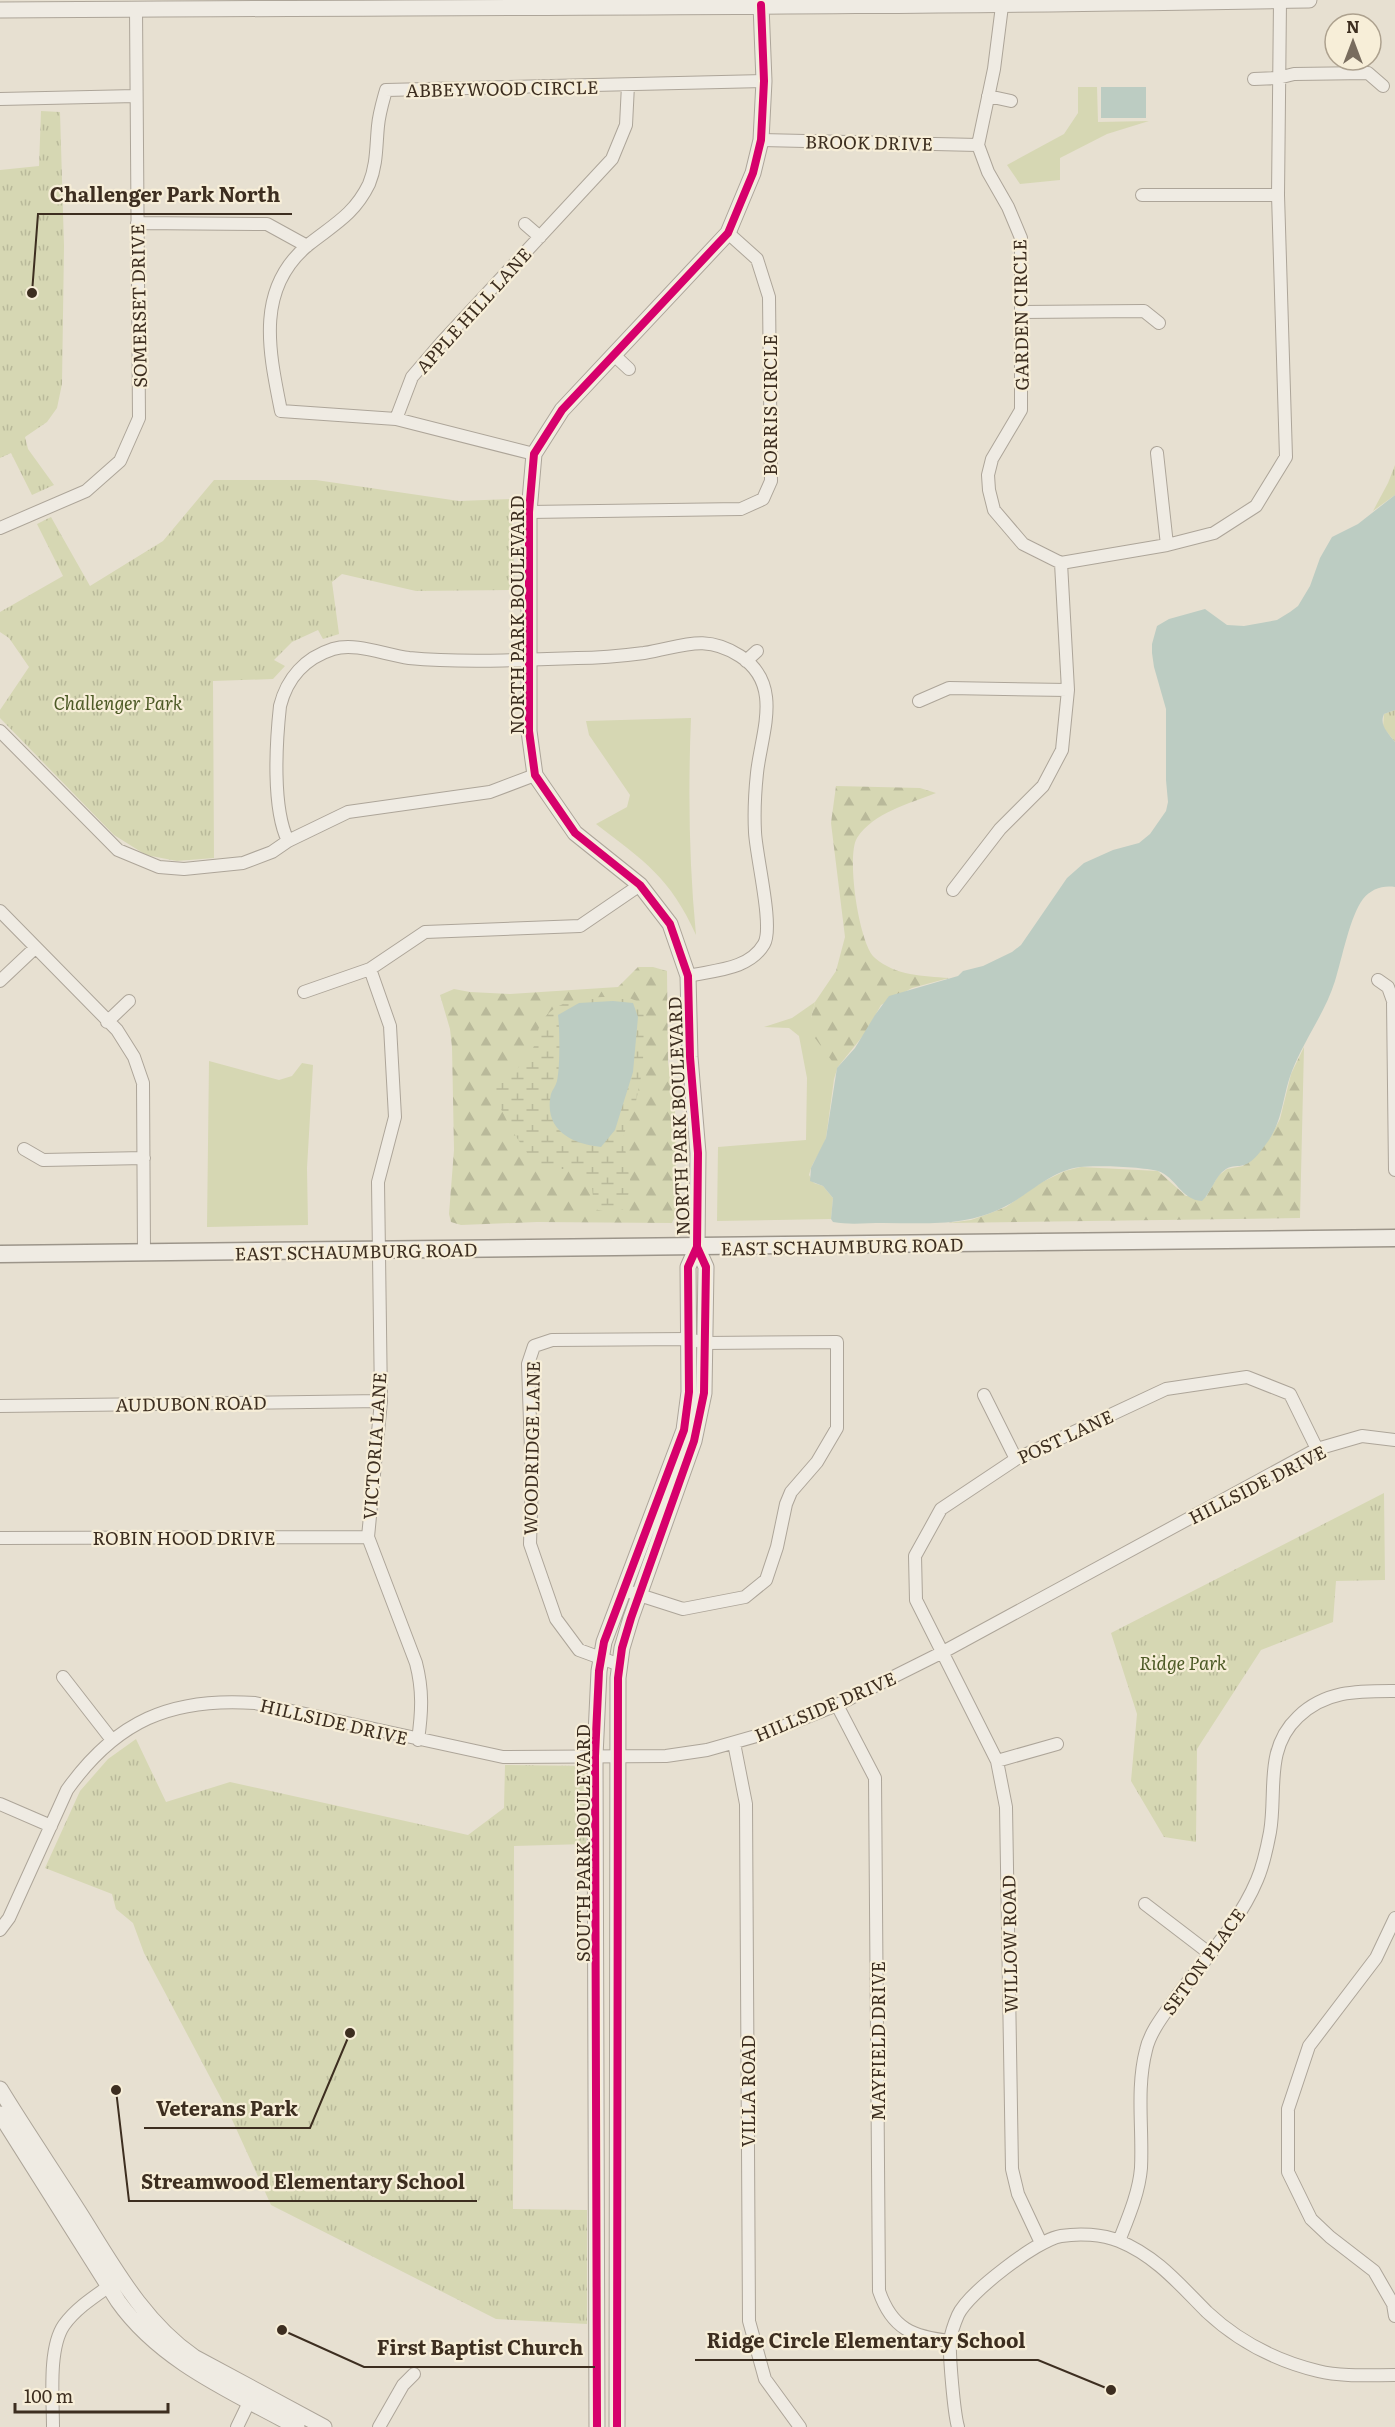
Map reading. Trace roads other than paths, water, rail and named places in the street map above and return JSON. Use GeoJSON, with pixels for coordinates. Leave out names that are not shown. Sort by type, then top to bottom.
{"type":"FeatureCollection","features":[{"type":"Feature","properties":{"kind":"main road","name":"EAST SCHAUMBURG ROAD"},"geometry":{"type":"LineString","coordinates":[[0,1254],[1395,1238]]}},
{"type":"Feature","properties":{"kind":"street"},"geometry":{"type":"LineString","coordinates":[[953,890],[1000,829],[1043,786],[1062,750],[1068,690],[1061,563],[1167,545],[1214,533],[1256,506],[1286,457],[1278,195],[1280,0]]}},
{"type":"Feature","properties":{"kind":"street"},"geometry":{"type":"LineString","coordinates":[[0,10],[761,5],[1002,6],[1309,0]]}},
{"type":"Feature","properties":{"kind":"street","name":"NORTH PARK BOULEVARD"},"geometry":{"type":"LineString","coordinates":[[697,1247],[698,1153],[690,1057],[688,976],[670,924],[640,885],[575,833],[535,775],[529,731],[529,512],[534,454],[562,410],[728,233],[753,173],[761,140],[764,81],[761,5]]}},
{"type":"Feature","properties":{"kind":"street"},"geometry":{"type":"LineString","coordinates":[[978,145],[994,69],[1002,6]]}},
{"type":"Feature","properties":{"kind":"street","name":"SOMERSET DRIVE"},"geometry":{"type":"LineString","coordinates":[[0,528],[86,491],[120,461],[139,418],[135,9]]}},
{"type":"Feature","properties":{"kind":"street"},"geometry":{"type":"LineString","coordinates":[[1254,79],[1278,78],[1294,74],[1368,73],[1383,86]]}},
{"type":"Feature","properties":{"kind":"street","name":"ABBEYWOOD CIRCLE"},"geometry":{"type":"LineString","coordinates":[[396,419],[280,411],[271,359],[270,308],[285,268],[307,246],[348,216],[369,184],[378,153],[378,125],[386,90],[764,81]]}},
{"type":"Feature","properties":{"kind":"street","name":"APPLE HILL LANE"},"geometry":{"type":"LineString","coordinates":[[396,419],[412,377],[612,159],[626,125],[628,85]]}},
{"type":"Feature","properties":{"kind":"street"},"geometry":{"type":"LineString","coordinates":[[0,99],[136,96]]}},
{"type":"Feature","properties":{"kind":"street"},"geometry":{"type":"LineString","coordinates":[[988,96],[1011,101]]}},
{"type":"Feature","properties":{"kind":"street","name":"BROOK DRIVE"},"geometry":{"type":"LineString","coordinates":[[761,140],[978,145]]}},
{"type":"Feature","properties":{"kind":"street","name":"GARDEN CIRCLE"},"geometry":{"type":"LineString","coordinates":[[978,145],[988,172],[1008,207],[1021,238],[1021,410],[992,459],[988,475],[989,490],[994,510],[1023,544],[1061,563]]}},
{"type":"Feature","properties":{"kind":"street"},"geometry":{"type":"LineString","coordinates":[[1143,195],[1278,195]]}},
{"type":"Feature","properties":{"kind":"street"},"geometry":{"type":"LineString","coordinates":[[137,224],[267,224],[307,246]]}},
{"type":"Feature","properties":{"kind":"street","name":"APPLE HILL LANE"},"geometry":{"type":"LineString","coordinates":[[525,224],[540,237]]}},
{"type":"Feature","properties":{"kind":"street","name":"BORRIS CIRCLE"},"geometry":{"type":"LineString","coordinates":[[529,512],[741,509],[763,499],[771,481],[769,297],[757,258],[728,233]]}},
{"type":"Feature","properties":{"kind":"street"},"geometry":{"type":"LineString","coordinates":[[1022,312],[1144,311],[1159,323]]}},
{"type":"Feature","properties":{"kind":"street"},"geometry":{"type":"LineString","coordinates":[[614,355],[629,369]]}},
{"type":"Feature","properties":{"kind":"street"},"geometry":{"type":"LineString","coordinates":[[396,419],[534,454]]}},
{"type":"Feature","properties":{"kind":"street"},"geometry":{"type":"LineString","coordinates":[[1156,453],[1167,545]]}},
{"type":"Feature","properties":{"kind":"street"},"geometry":{"type":"LineString","coordinates":[[288,841],[281,827],[278,805],[278,723],[283,694],[296,672],[306,662],[334,649],[348,648],[408,658],[530,659],[615,657],[700,642],[723,647],[746,662],[763,685],[767,699],[766,728],[757,772],[755,831],[762,894],[767,912],[766,941],[750,960],[735,966],[688,976]]}},
{"type":"Feature","properties":{"kind":"street"},"geometry":{"type":"LineString","coordinates":[[746,662],[757,651]]}},
{"type":"Feature","properties":{"kind":"street"},"geometry":{"type":"LineString","coordinates":[[919,701],[949,688],[1068,690]]}},
{"type":"Feature","properties":{"kind":"street"},"geometry":{"type":"LineString","coordinates":[[0,731],[118,850],[159,867],[184,869],[243,864],[272,852],[288,841],[348,812],[490,792],[535,775]]}},
{"type":"Feature","properties":{"kind":"street"},"geometry":{"type":"LineString","coordinates":[[304,992],[370,969],[425,932],[580,926],[640,885]]}},
{"type":"Feature","properties":{"kind":"street"},"geometry":{"type":"LineString","coordinates":[[0,912],[117,1030],[135,1057],[143,1083],[144,1253]]}},
{"type":"Feature","properties":{"kind":"street"},"geometry":{"type":"LineString","coordinates":[[0,981],[35,948]]}},
{"type":"Feature","properties":{"kind":"street","name":"VICTORIA LANE"},"geometry":{"type":"LineString","coordinates":[[370,969],[390,1026],[395,1117],[378,1182],[381,1401],[368,1537],[416,1663],[421,1682],[423,1705],[418,1740]]}},
{"type":"Feature","properties":{"kind":"street"},"geometry":{"type":"LineString","coordinates":[[1378,980],[1388,987],[1393,1001],[1395,1170]]}},
{"type":"Feature","properties":{"kind":"street"},"geometry":{"type":"LineString","coordinates":[[107,1022],[129,1001]]}},
{"type":"Feature","properties":{"kind":"street"},"geometry":{"type":"LineString","coordinates":[[24,1149],[43,1160],[144,1158]]}},
{"type":"Feature","properties":{"kind":"street","name":"SOUTH PARK BOULEVARD"},"geometry":{"type":"LineString","coordinates":[[597,2427],[595,1756],[601,1659],[604,1642],[684,1430],[689,1392],[688,1267],[697,1247]]}},
{"type":"Feature","properties":{"kind":"street","name":"SOUTH PARK BOULEVARD"},"geometry":{"type":"LineString","coordinates":[[617,2427],[617,1756],[620,1665],[626,1633],[697,1432],[705,1381],[706,1267],[697,1247]]}},
{"type":"Feature","properties":{"kind":"street"},"geometry":{"type":"LineString","coordinates":[[623,1590],[683,1609],[745,1597],[766,1580],[791,1492],[817,1462],[837,1428],[837,1342],[705,1343],[688,1339]]}},
{"type":"Feature","properties":{"kind":"street","name":"WOODRIDGE LANE"},"geometry":{"type":"LineString","coordinates":[[620,1665],[579,1650],[556,1619],[530,1544],[532,1480],[528,1364],[534,1346],[552,1340],[688,1339]]}},
{"type":"Feature","properties":{"kind":"street","name":"POST LANE"},"geometry":{"type":"LineString","coordinates":[[943,1652],[916,1600],[915,1556],[940,1509],[1016,1459],[1166,1389],[1247,1377],[1290,1394],[1317,1449]]}},
{"type":"Feature","properties":{"kind":"street"},"geometry":{"type":"LineString","coordinates":[[984,1395],[1016,1459]]}},
{"type":"Feature","properties":{"kind":"street","name":"AUDUBON ROAD"},"geometry":{"type":"LineString","coordinates":[[0,1406],[381,1401]]}},
{"type":"Feature","properties":{"kind":"street","name":"HILLSIDE DRIVE"},"geometry":{"type":"LineString","coordinates":[[0,1930],[9,1918],[67,1790],[93,1756],[111,1740],[137,1723],[161,1713],[189,1704],[220,1700],[255,1703],[503,1757],[666,1756],[707,1750],[767,1733],[837,1705],[943,1652],[1317,1449],[1362,1436],[1395,1440]]}},
{"type":"Feature","properties":{"kind":"street","name":"ROBIN HOOD DRIVE"},"geometry":{"type":"LineString","coordinates":[[0,1538],[368,1537]]}},
{"type":"Feature","properties":{"kind":"street","name":"WILLOW ROAD"},"geometry":{"type":"LineString","coordinates":[[943,1652],[997,1761],[1006,1807],[1012,2169],[1018,2194],[1041,2243]]}},
{"type":"Feature","properties":{"kind":"street"},"geometry":{"type":"LineString","coordinates":[[63,1677],[111,1740]]}},
{"type":"Feature","properties":{"kind":"street","name":"SETON PLACE"},"geometry":{"type":"LineString","coordinates":[[1119,2241],[1132,2208],[1141,2169],[1140,2080],[1146,2047],[1162,2016],[1236,1919],[1257,1880],[1270,1832],[1275,1753],[1283,1736],[1297,1717],[1316,1703],[1332,1696],[1348,1692],[1395,1691]]}},
{"type":"Feature","properties":{"kind":"street","name":"MAYFIELD DRIVE"},"geometry":{"type":"LineString","coordinates":[[837,1705],[874,1778],[879,2291],[885,2309],[897,2324],[930,2339],[950,2341]]}},
{"type":"Feature","properties":{"kind":"street","name":"VILLA ROAD"},"geometry":{"type":"LineString","coordinates":[[734,1743],[746,1804],[749,2321],[765,2379],[800,2427]]}},
{"type":"Feature","properties":{"kind":"street"},"geometry":{"type":"LineString","coordinates":[[997,1761],[1057,1744]]}},
{"type":"Feature","properties":{"kind":"street"},"geometry":{"type":"LineString","coordinates":[[0,1804],[51,1826]]}},
{"type":"Feature","properties":{"kind":"street"},"geometry":{"type":"LineString","coordinates":[[1145,1904],[1209,1953]]}},
{"type":"Feature","properties":{"kind":"street"},"geometry":{"type":"LineString","coordinates":[[1395,1918],[1376,1958],[1309,2046],[1288,2109],[1288,2172],[1311,2219],[1330,2238],[1374,2271],[1393,2304],[1395,2316]]}},
{"type":"Feature","properties":{"kind":"street"},"geometry":{"type":"LineString","coordinates":[[2,2103],[115,2282],[152,2322],[176,2343],[297,2427]]}},
{"type":"Feature","properties":{"kind":"street"},"geometry":{"type":"LineString","coordinates":[[958,2427],[950,2341],[958,2314],[967,2300],[980,2288],[1041,2243],[1059,2236],[1080,2234],[1119,2241],[1156,2262],[1231,2332],[1272,2356],[1319,2372],[1357,2375],[1395,2374]]}},
{"type":"Feature","properties":{"kind":"street"},"geometry":{"type":"LineString","coordinates":[[597,2243],[617,2243]]}},
{"type":"Feature","properties":{"kind":"street"},"geometry":{"type":"LineString","coordinates":[[53,2427],[54,2353],[63,2326],[80,2307],[115,2282]]}},
{"type":"Feature","properties":{"kind":"street"},"geometry":{"type":"LineString","coordinates":[[379,2427],[403,2385],[414,2374]]}},
{"type":"Feature","properties":{"kind":"street"},"geometry":{"type":"LineString","coordinates":[[237,2427],[252,2395]]}},
{"type":"Feature","properties":{"kind":"street"},"geometry":{"type":"LineString","coordinates":[[252,2395],[324,2427]]}},
{"type":"Feature","properties":{"kind":"place","name":"Challenger Park North"},"geometry":{"type":"Point","coordinates":[32,293]}},
{"type":"Feature","properties":{"kind":"place","name":"Veterans Park"},"geometry":{"type":"Point","coordinates":[350,2033]}},
{"type":"Feature","properties":{"kind":"place","name":"Streamwood Elementary School"},"geometry":{"type":"Point","coordinates":[116,2090]}},
{"type":"Feature","properties":{"kind":"place","name":"First Baptist Church"},"geometry":{"type":"Point","coordinates":[282,2330]}},
{"type":"Feature","properties":{"kind":"place","name":"Ridge Circle Elementary School"},"geometry":{"type":"Point","coordinates":[1111,2390]}},
{"type":"Feature","properties":{"kind":"park label","name":"Challenger Park"},"geometry":{"type":"Point","coordinates":[118,702]}},
{"type":"Feature","properties":{"kind":"park label","name":"Ridge Park"},"geometry":{"type":"Point","coordinates":[1183,1662]}}]}
